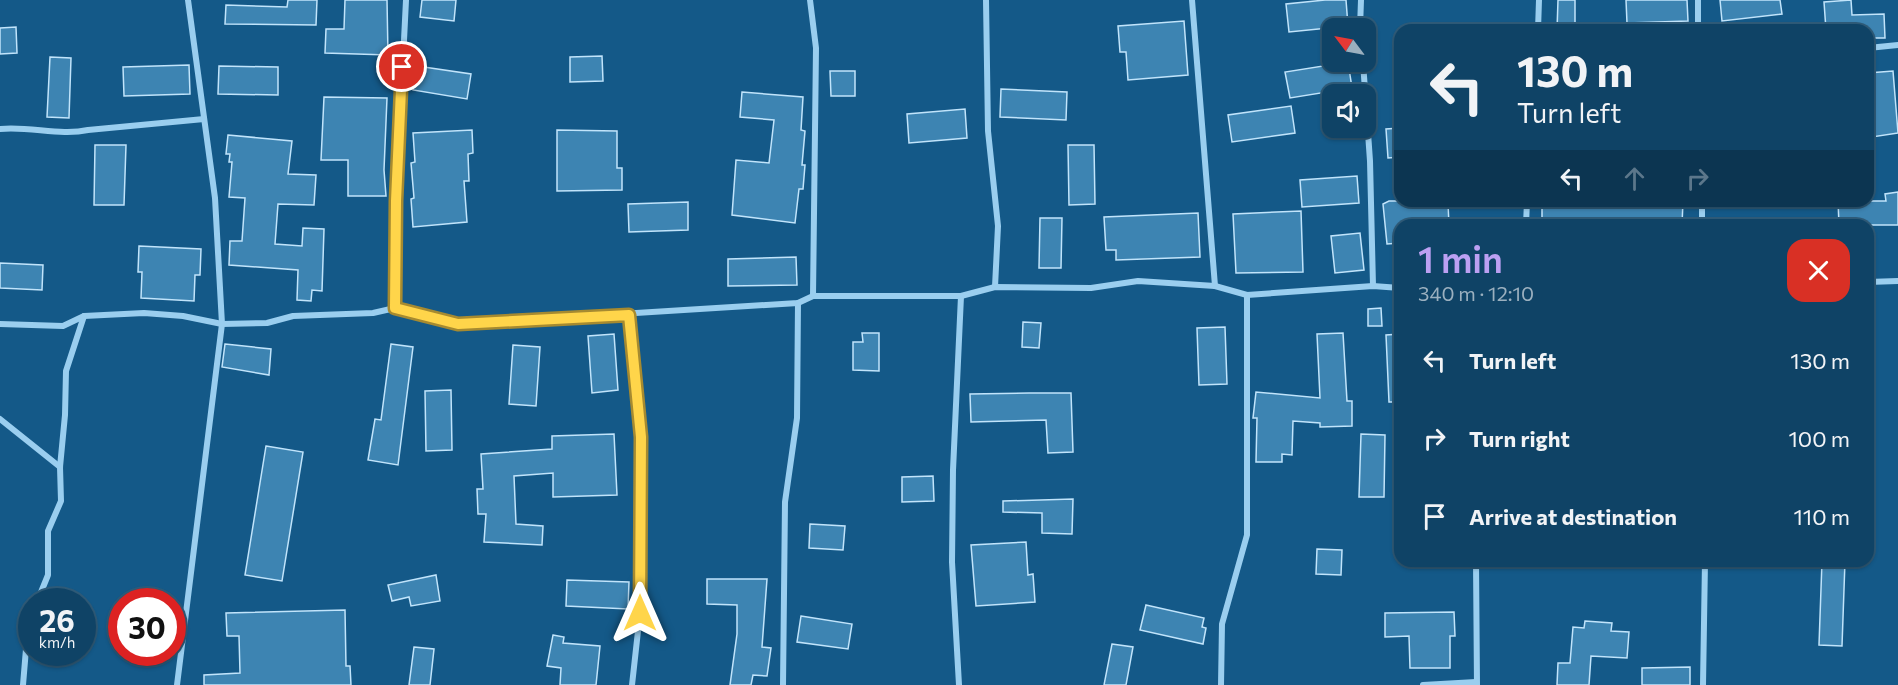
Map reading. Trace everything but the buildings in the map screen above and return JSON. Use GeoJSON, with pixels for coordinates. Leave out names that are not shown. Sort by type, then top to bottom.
{"type":"FeatureCollection","features":[{"type":"Feature","properties":{"kind":"street"},"geometry":{"type":"LineString","coordinates":[[177,685],[222,324],[215,198],[188,0]]}},
{"type":"Feature","properties":{"kind":"street"},"geometry":{"type":"LineString","coordinates":[[395,308],[396,201],[406,0]]}},
{"type":"Feature","properties":{"kind":"street"},"geometry":{"type":"LineString","coordinates":[[810,0],[816,48],[813,296]]}},
{"type":"Feature","properties":{"kind":"street"},"geometry":{"type":"LineString","coordinates":[[986,0],[988,130],[998,226],[995,287]]}},
{"type":"Feature","properties":{"kind":"street"},"geometry":{"type":"LineString","coordinates":[[1192,0],[1215,286]]}},
{"type":"Feature","properties":{"kind":"street"},"geometry":{"type":"LineString","coordinates":[[1360,18],[1361,0]]}},
{"type":"Feature","properties":{"kind":"street"},"geometry":{"type":"LineString","coordinates":[[1538,24],[1539,0]]}},
{"type":"Feature","properties":{"kind":"street"},"geometry":{"type":"LineString","coordinates":[[1698,0],[1698,24]]}},
{"type":"Feature","properties":{"kind":"street"},"geometry":{"type":"LineString","coordinates":[[1874,47],[1898,45]]}},
{"type":"Feature","properties":{"kind":"street"},"geometry":{"type":"LineString","coordinates":[[1364,72],[1370,162],[1373,286]]}},
{"type":"Feature","properties":{"kind":"street"},"geometry":{"type":"LineString","coordinates":[[0,129],[39,129],[70,134],[88,130],[204,119]]}},
{"type":"Feature","properties":{"kind":"street"},"geometry":{"type":"LineString","coordinates":[[1874,282],[1898,280]]}},
{"type":"Feature","properties":{"kind":"street"},"geometry":{"type":"LineString","coordinates":[[0,324],[63,326],[84,316],[144,313],[183,316],[222,324],[267,323],[293,316],[373,313],[395,308],[458,324],[798,303],[813,296],[961,296],[995,287],[1091,288],[1138,281],[1215,286],[1248,295],[1373,286],[1394,288]]}},
{"type":"Feature","properties":{"kind":"street"},"geometry":{"type":"LineString","coordinates":[[1221,685],[1222,624],[1247,536],[1248,295]]}},
{"type":"Feature","properties":{"kind":"street"},"geometry":{"type":"LineString","coordinates":[[959,685],[952,550],[953,470],[961,296]]}},
{"type":"Feature","properties":{"kind":"street"},"geometry":{"type":"LineString","coordinates":[[783,685],[785,502],[797,418],[798,303]]}},
{"type":"Feature","properties":{"kind":"street"},"geometry":{"type":"LineString","coordinates":[[629,315],[641,437],[640,613],[632,685]]}},
{"type":"Feature","properties":{"kind":"street"},"geometry":{"type":"LineString","coordinates":[[43,588],[48,575],[48,531],[61,501],[60,467],[66,371],[84,316]]}},
{"type":"Feature","properties":{"kind":"street"},"geometry":{"type":"LineString","coordinates":[[0,419],[60,467]]}},
{"type":"Feature","properties":{"kind":"street"},"geometry":{"type":"LineString","coordinates":[[1423,685],[1477,684],[1476,567]]}},
{"type":"Feature","properties":{"kind":"street"},"geometry":{"type":"LineString","coordinates":[[1703,685],[1705,567]]}},
{"type":"Feature","properties":{"kind":"street"},"geometry":{"type":"LineString","coordinates":[[23,685],[24,666]]}},
{"type":"Feature","properties":{"kind":"route"},"geometry":{"type":"LineString","coordinates":[[402,67],[396,201],[395,308],[458,324],[511,319],[629,315],[641,437],[640,613]]}}]}
